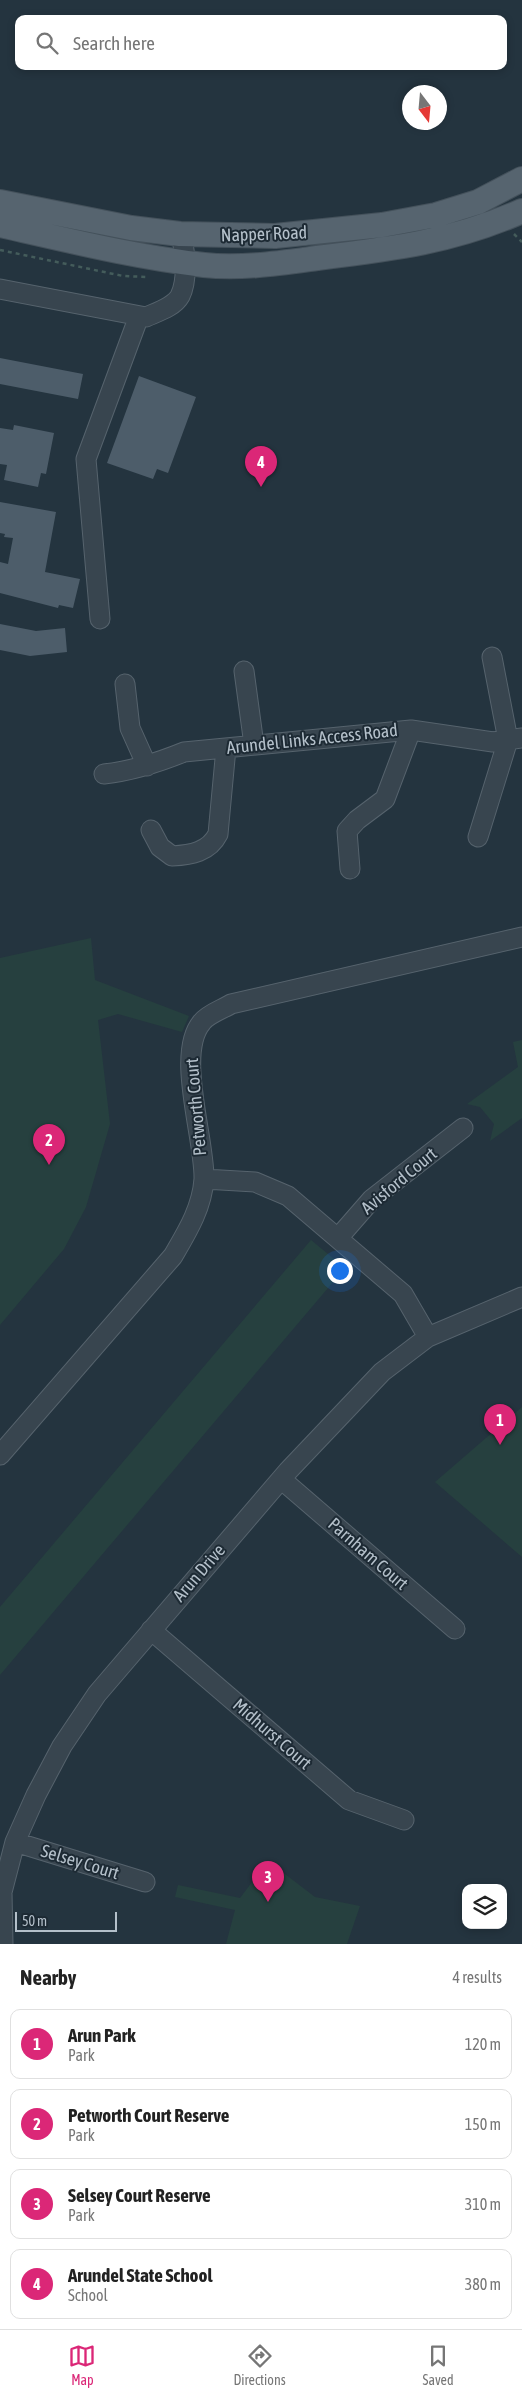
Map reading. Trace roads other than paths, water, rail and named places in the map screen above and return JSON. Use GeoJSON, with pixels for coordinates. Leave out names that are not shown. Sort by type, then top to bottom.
{"type":"FeatureCollection","features":[{"type":"Feature","properties":{"kind":"main road","name":"Napper Road"},"geometry":{"type":"LineString","coordinates":[[0,202],[131,228],[180,234],[275,236],[382,225],[432,216],[467,206],[521,182]]}},
{"type":"Feature","properties":{"kind":"main road","name":"Napper Road"},"geometry":{"type":"LineString","coordinates":[[0,225],[99,246],[206,265],[265,264],[409,246],[456,236],[522,211]]}},
{"type":"Feature","properties":{"kind":"street"},"geometry":{"type":"LineString","coordinates":[[0,289],[146,317],[164,310],[180,296],[186,262],[180,234]]}},
{"type":"Feature","properties":{"kind":"street"},"geometry":{"type":"LineString","coordinates":[[100,619],[86,459],[139,316]]}},
{"type":"Feature","properties":{"kind":"street"},"geometry":{"type":"LineString","coordinates":[[478,837],[515,739],[492,656]]}},
{"type":"Feature","properties":{"kind":"street"},"geometry":{"type":"LineString","coordinates":[[244,672],[254,745]]}},
{"type":"Feature","properties":{"kind":"street"},"geometry":{"type":"LineString","coordinates":[[125,684],[130,728],[147,766]]}},
{"type":"Feature","properties":{"kind":"street"},"geometry":{"type":"LineString","coordinates":[[350,869],[347,831],[357,820],[385,799],[411,730]]}},
{"type":"Feature","properties":{"kind":"street","name":"Arundel Links Access Road"},"geometry":{"type":"LineString","coordinates":[[104,774],[147,766],[184,752],[411,730],[493,742],[515,739]]}},
{"type":"Feature","properties":{"kind":"street"},"geometry":{"type":"LineString","coordinates":[[151,830],[160,847],[172,856],[205,849],[213,843],[218,834],[226,748]]}},
{"type":"Feature","properties":{"kind":"street","name":"Petworth Court"},"geometry":{"type":"LineString","coordinates":[[0,1455],[173,1256],[194,1221],[204,1179],[191,1073],[191,1046],[202,1022],[231,1004],[522,937]]}},
{"type":"Feature","properties":{"kind":"street","name":"Avisford Court"},"geometry":{"type":"LineString","coordinates":[[338,1238],[372,1199],[463,1128]]}},
{"type":"Feature","properties":{"kind":"street"},"geometry":{"type":"LineString","coordinates":[[204,1179],[255,1182],[288,1196],[402,1294],[428,1337]]}},
{"type":"Feature","properties":{"kind":"street","name":"Arun Drive"},"geometry":{"type":"LineString","coordinates":[[3,1944],[2,1892],[15,1842],[36,1794],[62,1746],[97,1694],[281,1479],[382,1372],[428,1337],[522,1297]]}},
{"type":"Feature","properties":{"kind":"street","name":"Parnham Court"},"geometry":{"type":"LineString","coordinates":[[281,1479],[455,1629]]}},
{"type":"Feature","properties":{"kind":"street","name":"Midhurst Court"},"geometry":{"type":"LineString","coordinates":[[150,1630],[349,1800],[404,1820]]}},
{"type":"Feature","properties":{"kind":"street","name":"Selsey Court"},"geometry":{"type":"LineString","coordinates":[[15,1842],[145,1882]]}},
{"type":"Feature","properties":{"kind":"place","name":"Arundel State School"},"geometry":{"type":"Point","coordinates":[261,487]}},
{"type":"Feature","properties":{"kind":"place","name":"Petworth Court Reserve"},"geometry":{"type":"Point","coordinates":[49,1165]}},
{"type":"Feature","properties":{"kind":"place","name":"Arun Park"},"geometry":{"type":"Point","coordinates":[500,1445]}},
{"type":"Feature","properties":{"kind":"place","name":"Selsey Court Reserve"},"geometry":{"type":"Point","coordinates":[268,1902]}}]}
